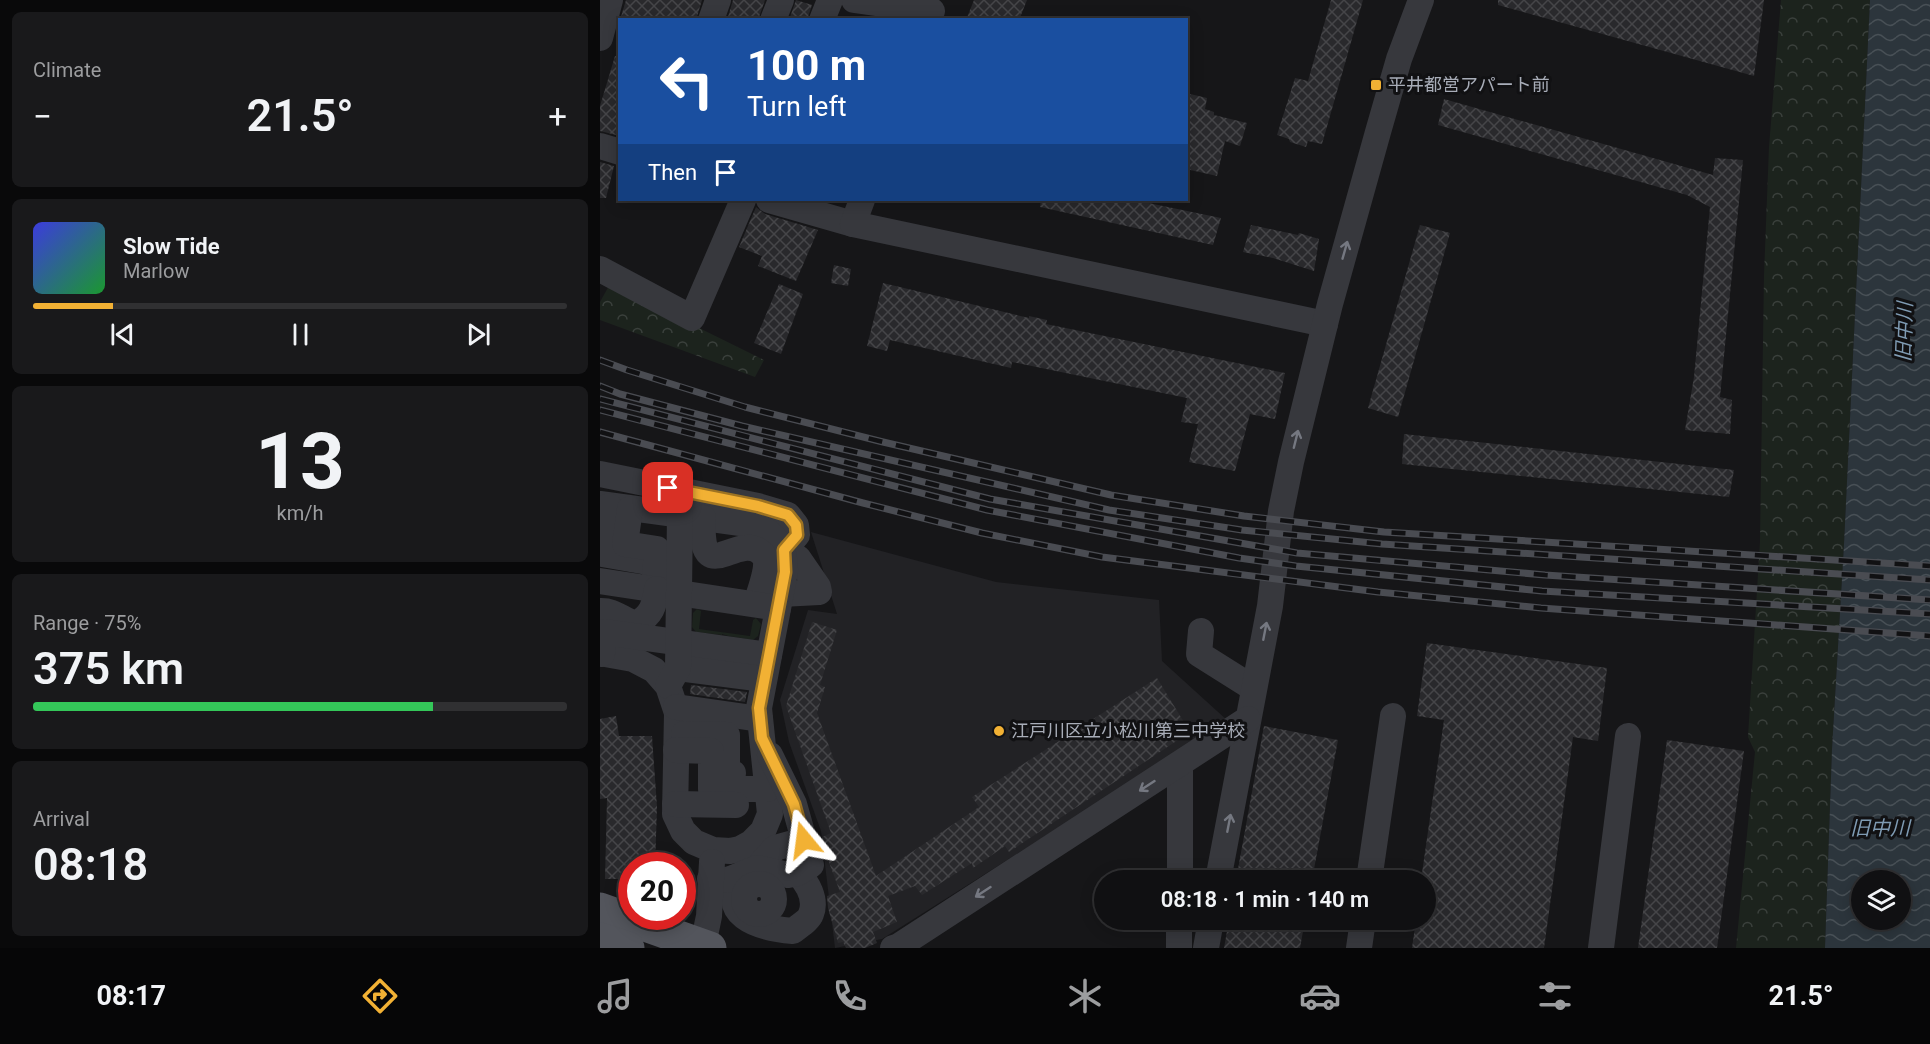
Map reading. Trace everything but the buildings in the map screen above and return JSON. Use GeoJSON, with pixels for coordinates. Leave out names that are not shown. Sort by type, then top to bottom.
{"type":"FeatureCollection","features":[{"type":"Feature","properties":{"kind":"main road"},"geometry":{"type":"LineString","coordinates":[[600,909],[707,947]]}},
{"type":"Feature","properties":{"kind":"main road"},"geometry":{"type":"LineString","coordinates":[[600,939],[628,948]]}},
{"type":"Feature","properties":{"kind":"street"},"geometry":{"type":"LineString","coordinates":[[600,38],[610,0]]}},
{"type":"Feature","properties":{"kind":"street"},"geometry":{"type":"LineString","coordinates":[[712,18],[718,0]]}},
{"type":"Feature","properties":{"kind":"street"},"geometry":{"type":"LineString","coordinates":[[774,18],[781,0]]}},
{"type":"Feature","properties":{"kind":"street"},"geometry":{"type":"LineString","coordinates":[[823,18],[830,0]]}},
{"type":"Feature","properties":{"kind":"street"},"geometry":{"type":"LineString","coordinates":[[854,0],[933,10]]}},
{"type":"Feature","properties":{"kind":"street"},"geometry":{"type":"LineString","coordinates":[[1220,870],[1270,606],[1281,511],[1289,472],[1325,324],[1399,59],[1421,0]]}},
{"type":"Feature","properties":{"kind":"street"},"geometry":{"type":"LineString","coordinates":[[600,146],[618,151]]}},
{"type":"Feature","properties":{"kind":"street"},"geometry":{"type":"LineString","coordinates":[[600,269],[692,318],[743,201]]}},
{"type":"Feature","properties":{"kind":"street"},"geometry":{"type":"LineString","coordinates":[[772,201],[853,224],[1325,324]]}},
{"type":"Feature","properties":{"kind":"street"},"geometry":{"type":"LineString","coordinates":[[853,224],[862,201]]}},
{"type":"Feature","properties":{"kind":"street"},"geometry":{"type":"LineString","coordinates":[[600,474],[758,506],[788,515],[796,525],[797,535],[784,550],[785,572],[772,602]]}},
{"type":"Feature","properties":{"kind":"street"},"geometry":{"type":"LineString","coordinates":[[600,581],[772,602],[819,592],[798,558],[784,550],[768,530],[755,525],[613,506]]}},
{"type":"Feature","properties":{"kind":"street"},"geometry":{"type":"LineString","coordinates":[[613,506],[602,554],[642,561]]}},
{"type":"Feature","properties":{"kind":"street"},"geometry":{"type":"LineString","coordinates":[[613,506],[625,544],[657,549],[663,590],[679,643],[674,687],[675,814],[683,831],[694,842],[713,850],[730,851],[752,843],[793,931],[811,916],[813,907],[810,887],[798,873]]}},
{"type":"Feature","properties":{"kind":"street"},"geometry":{"type":"LineString","coordinates":[[600,611],[612,611],[628,622],[636,624],[645,619],[654,609],[663,590],[691,517]]}},
{"type":"Feature","properties":{"kind":"street"},"geometry":{"type":"LineString","coordinates":[[691,517],[707,551],[717,556],[746,547],[756,549],[763,554],[766,563],[772,602],[766,667],[759,708],[770,814],[768,880]]}},
{"type":"Feature","properties":{"kind":"street"},"geometry":{"type":"LineString","coordinates":[[710,879],[768,880],[798,873],[811,865],[794,804],[761,728],[674,687],[654,670],[633,659],[601,653],[604,632],[679,643],[766,667]]}},
{"type":"Feature","properties":{"kind":"street"},"geometry":{"type":"LineString","coordinates":[[1201,632],[1199,654],[1253,688]]}},
{"type":"Feature","properties":{"kind":"street"},"geometry":{"type":"LineString","coordinates":[[674,687],[766,667]]}},
{"type":"Feature","properties":{"kind":"street"},"geometry":{"type":"LineString","coordinates":[[1370,870],[1392,716]]}},
{"type":"Feature","properties":{"kind":"street"},"geometry":{"type":"LineString","coordinates":[[893,948],[1248,720]]}},
{"type":"Feature","properties":{"kind":"street"},"geometry":{"type":"LineString","coordinates":[[1601,948],[1628,736]]}},
{"type":"Feature","properties":{"kind":"street"},"geometry":{"type":"LineString","coordinates":[[676,742],[711,751],[711,789],[767,790]]}},
{"type":"Feature","properties":{"kind":"street"},"geometry":{"type":"LineString","coordinates":[[1179,870],[1180,765]]}},
{"type":"Feature","properties":{"kind":"street"},"geometry":{"type":"LineString","coordinates":[[675,804],[767,790]]}},
{"type":"Feature","properties":{"kind":"street"},"geometry":{"type":"LineString","coordinates":[[768,880],[804,840]]}},
{"type":"Feature","properties":{"kind":"street"},"geometry":{"type":"LineString","coordinates":[[707,947],[713,850]]}},
{"type":"Feature","properties":{"kind":"street"},"geometry":{"type":"LineString","coordinates":[[1179,930],[1179,948]]}},
{"type":"Feature","properties":{"kind":"street"},"geometry":{"type":"LineString","coordinates":[[1206,948],[1209,930]]}},
{"type":"Feature","properties":{"kind":"street"},"geometry":{"type":"LineString","coordinates":[[1359,948],[1362,930]]}},
{"type":"Feature","properties":{"kind":"shaded area","name":"江戸川区立小松川第三中学校"},"geometry":{"type":"Polygon","coordinates":[[[811,532],[996,582],[1159,600],[1162,661],[1228,721],[882,939],[835,948],[821,831],[789,742],[780,700],[808,610],[837,614],[811,532]]]}},
{"type":"Feature","properties":{"kind":"green space"},"geometry":{"type":"Polygon","coordinates":[[[1781,0],[1870,0],[1832,749],[1825,948],[1736,948],[1755,752],[1748,737],[1760,542],[1764,276],[1769,147],[1781,0]]]}},
{"type":"Feature","properties":{"kind":"green space"},"geometry":{"type":"Polygon","coordinates":[[[610,284],[764,360],[755,377],[600,320],[600,302],[610,284]]]}},
{"type":"Feature","properties":{"kind":"green space"},"geometry":{"type":"Polygon","coordinates":[[[697,609],[701,611],[699,629],[750,636],[753,620],[756,618],[761,624],[758,636],[753,640],[696,632],[692,627],[693,613],[697,609]]]}},
{"type":"Feature","properties":{"kind":"water","name":"旧中川"},"geometry":{"type":"Polygon","coordinates":[[[1870,0],[1930,0],[1930,948],[1825,948],[1832,749],[1870,0]]]}},
{"type":"Feature","properties":{"kind":"railway"},"geometry":{"type":"LineString","coordinates":[[600,360],[745,407],[883,442],[1111,495],[1244,516],[1384,532],[1930,566]]}},
{"type":"Feature","properties":{"kind":"railway"},"geometry":{"type":"LineString","coordinates":[[600,386],[620,394],[742,426],[1109,510],[1242,530],[1382,544],[1930,580]]}},
{"type":"Feature","properties":{"kind":"railway"},"geometry":{"type":"LineString","coordinates":[[600,399],[990,499],[1297,553],[1545,575],[1930,600]]}},
{"type":"Feature","properties":{"kind":"railway"},"geometry":{"type":"LineString","coordinates":[[600,410],[987,510],[1239,558],[1542,591],[1930,614]]}},
{"type":"Feature","properties":{"kind":"railway"},"geometry":{"type":"LineString","coordinates":[[600,432],[982,533],[1102,557],[1378,592],[1541,608],[1930,636]]}},
{"type":"Feature","properties":{"kind":"place","name":"平井都営アパート前"},"geometry":{"type":"Point","coordinates":[1376,85]}},
{"type":"Feature","properties":{"kind":"place","name":"江戸川区立小松川第三中学校"},"geometry":{"type":"Point","coordinates":[999,731]}},
{"type":"Feature","properties":{"kind":"route"},"geometry":{"type":"LineString","coordinates":[[668,488],[758,506],[788,515],[796,525],[797,535],[784,550],[785,572],[759,708],[762,738],[794,804],[804,840]]}}]}
